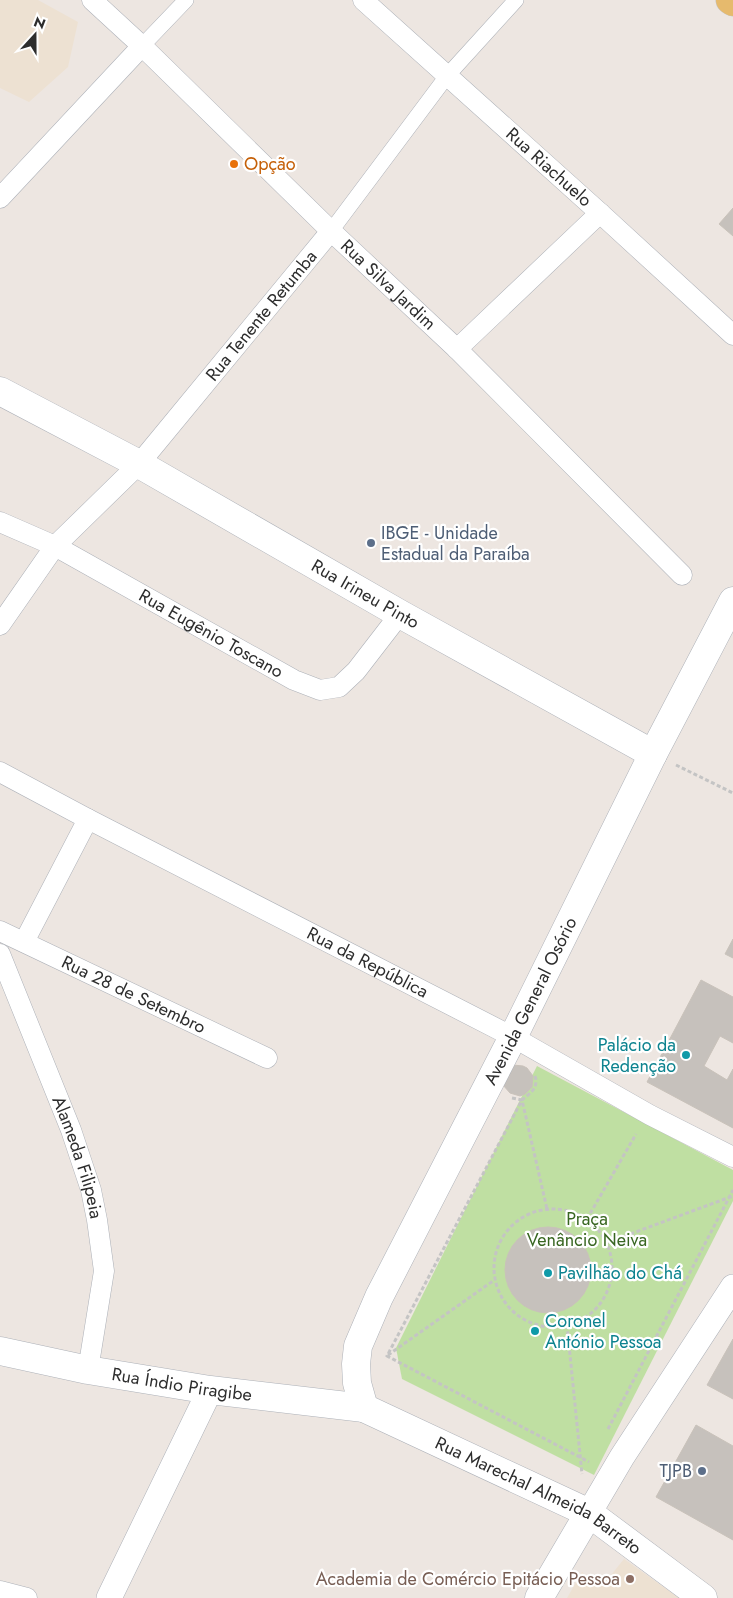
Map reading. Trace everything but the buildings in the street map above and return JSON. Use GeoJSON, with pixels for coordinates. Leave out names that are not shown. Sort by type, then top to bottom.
{"type":"FeatureCollection","features":[{"type":"Feature","properties":{"kind":"main road","name":"Rua Irineu Pinto"},"geometry":{"type":"LineString","coordinates":[[0,391],[139,464],[400,614],[653,754]]}},
{"type":"Feature","properties":{"kind":"main road","name":"Avenida General Osório"},"geometry":{"type":"LineString","coordinates":[[364,1408],[357,1383],[356,1364],[358,1346],[379,1298],[513,1037],[653,754],[733,601]]}},
{"type":"Feature","properties":{"kind":"main road","name":"Rua Índio Piragibe"},"geometry":{"type":"LineString","coordinates":[[0,1351],[88,1370],[210,1390],[364,1408]]}},
{"type":"Feature","properties":{"kind":"main road","name":"Rua Marechal Almeida Barreto"},"geometry":{"type":"LineString","coordinates":[[364,1408],[589,1513],[703,1598]]}},
{"type":"Feature","properties":{"kind":"main road"},"geometry":{"type":"LineString","coordinates":[[539,1598],[589,1513]]}},
{"type":"Feature","properties":{"kind":"street","name":"Rua Silva Jardim"},"geometry":{"type":"LineString","coordinates":[[92,0],[142,46],[331,231],[457,349],[682,575]]}},
{"type":"Feature","properties":{"kind":"street"},"geometry":{"type":"LineString","coordinates":[[0,198],[186,0]]}},
{"type":"Feature","properties":{"kind":"street","name":"Rua Riachuelo"},"geometry":{"type":"LineString","coordinates":[[363,0],[733,335]]}},
{"type":"Feature","properties":{"kind":"street","name":"Rua Tenente Retumba"},"geometry":{"type":"LineString","coordinates":[[0,625],[55,546],[139,464],[331,231],[447,76],[516,0]]}},
{"type":"Feature","properties":{"kind":"street"},"geometry":{"type":"LineString","coordinates":[[457,349],[600,213]]}},
{"type":"Feature","properties":{"kind":"street","name":"Rua Eugênio Toscano"},"geometry":{"type":"LineString","coordinates":[[0,522],[55,546],[294,680],[320,690],[339,687],[356,671],[400,614]]}},
{"type":"Feature","properties":{"kind":"street","name":"Rua da República"},"geometry":{"type":"LineString","coordinates":[[0,772],[513,1037],[650,1115],[733,1157]]}},
{"type":"Feature","properties":{"kind":"street"},"geometry":{"type":"LineString","coordinates":[[24,942],[88,819]]}},
{"type":"Feature","properties":{"kind":"street","name":"Rua 28 de Setembro"},"geometry":{"type":"LineString","coordinates":[[0,931],[267,1058]]}},
{"type":"Feature","properties":{"kind":"street","name":"Alameda Filipeia"},"geometry":{"type":"LineString","coordinates":[[0,954],[71,1130],[91,1190],[104,1271],[88,1370]]}},
{"type":"Feature","properties":{"kind":"street"},"geometry":{"type":"LineString","coordinates":[[589,1513],[622,1457],[733,1287]]}},
{"type":"Feature","properties":{"kind":"street"},"geometry":{"type":"LineString","coordinates":[[109,1598],[210,1390]]}},
{"type":"Feature","properties":{"kind":"street"},"geometry":{"type":"LineString","coordinates":[[0,1591],[27,1598]]}},
{"type":"Feature","properties":{"kind":"path"},"geometry":{"type":"LineString","coordinates":[[653,754],[733,793]]}},
{"type":"Feature","properties":{"kind":"path"},"geometry":{"type":"LineString","coordinates":[[383,1365],[522,1100],[534,1090],[535,1073]]}},
{"type":"Feature","properties":{"kind":"path"},"geometry":{"type":"LineString","coordinates":[[522,1100],[547,1209]]}},
{"type":"Feature","properties":{"kind":"path"},"geometry":{"type":"LineString","coordinates":[[587,1219],[640,1128],[650,1115]]}},
{"type":"Feature","properties":{"kind":"path"},"geometry":{"type":"LineString","coordinates":[[604,1437],[733,1190]]}},
{"type":"Feature","properties":{"kind":"path"},"geometry":{"type":"LineString","coordinates":[[606,1243],[731,1196]]}},
{"type":"Feature","properties":{"kind":"path"},"geometry":{"type":"LineString","coordinates":[[547,1209],[568,1210],[587,1219],[604,1236],[611,1255],[613,1268],[610,1289],[592,1314],[580,1322],[547,1327],[527,1322],[505,1304],[493,1281],[493,1261],[500,1241],[519,1219],[547,1209]]}},
{"type":"Feature","properties":{"kind":"path"},"geometry":{"type":"LineString","coordinates":[[387,1356],[493,1281]]}},
{"type":"Feature","properties":{"kind":"path"},"geometry":{"type":"LineString","coordinates":[[567,1325],[580,1456],[589,1513]]}},
{"type":"Feature","properties":{"kind":"path"},"geometry":{"type":"LineString","coordinates":[[387,1356],[590,1462]]}},
{"type":"Feature","properties":{"kind":"shaded area"},"geometry":{"type":"Polygon","coordinates":[[[0,0],[38,0],[78,22],[68,67],[29,102],[0,88],[0,0]]]}},
{"type":"Feature","properties":{"kind":"shaded area","name":"Academia de Comércio Epitácio Pessoa"},"geometry":{"type":"Polygon","coordinates":[[[624,1559],[679,1598],[567,1598],[582,1572],[591,1579],[607,1580],[624,1559]]]}},
{"type":"Feature","properties":{"kind":"green space","name":"Praça Venâncio Neiva"},"geometry":{"type":"Polygon","coordinates":[[[537,1066],[733,1170],[733,1201],[594,1475],[402,1379],[396,1348],[537,1066]]]}},
{"type":"Feature","properties":{"kind":"place","name":"Opção"},"geometry":{"type":"Point","coordinates":[234,164]}},
{"type":"Feature","properties":{"kind":"place","name":"IBGE - Unidade Estadual da Paraíba"},"geometry":{"type":"Point","coordinates":[371,543]}},
{"type":"Feature","properties":{"kind":"place","name":"Palácio da Redenção"},"geometry":{"type":"Point","coordinates":[686,1055]}},
{"type":"Feature","properties":{"kind":"place","name":"Pavilhão do Chá"},"geometry":{"type":"Point","coordinates":[548,1273]}},
{"type":"Feature","properties":{"kind":"place","name":"Coronel António Pessoa"},"geometry":{"type":"Point","coordinates":[535,1331]}},
{"type":"Feature","properties":{"kind":"place","name":"TJPB"},"geometry":{"type":"Point","coordinates":[702,1471]}},
{"type":"Feature","properties":{"kind":"place","name":"Academia de Comércio Epitácio Pessoa"},"geometry":{"type":"Point","coordinates":[630,1579]}}]}
